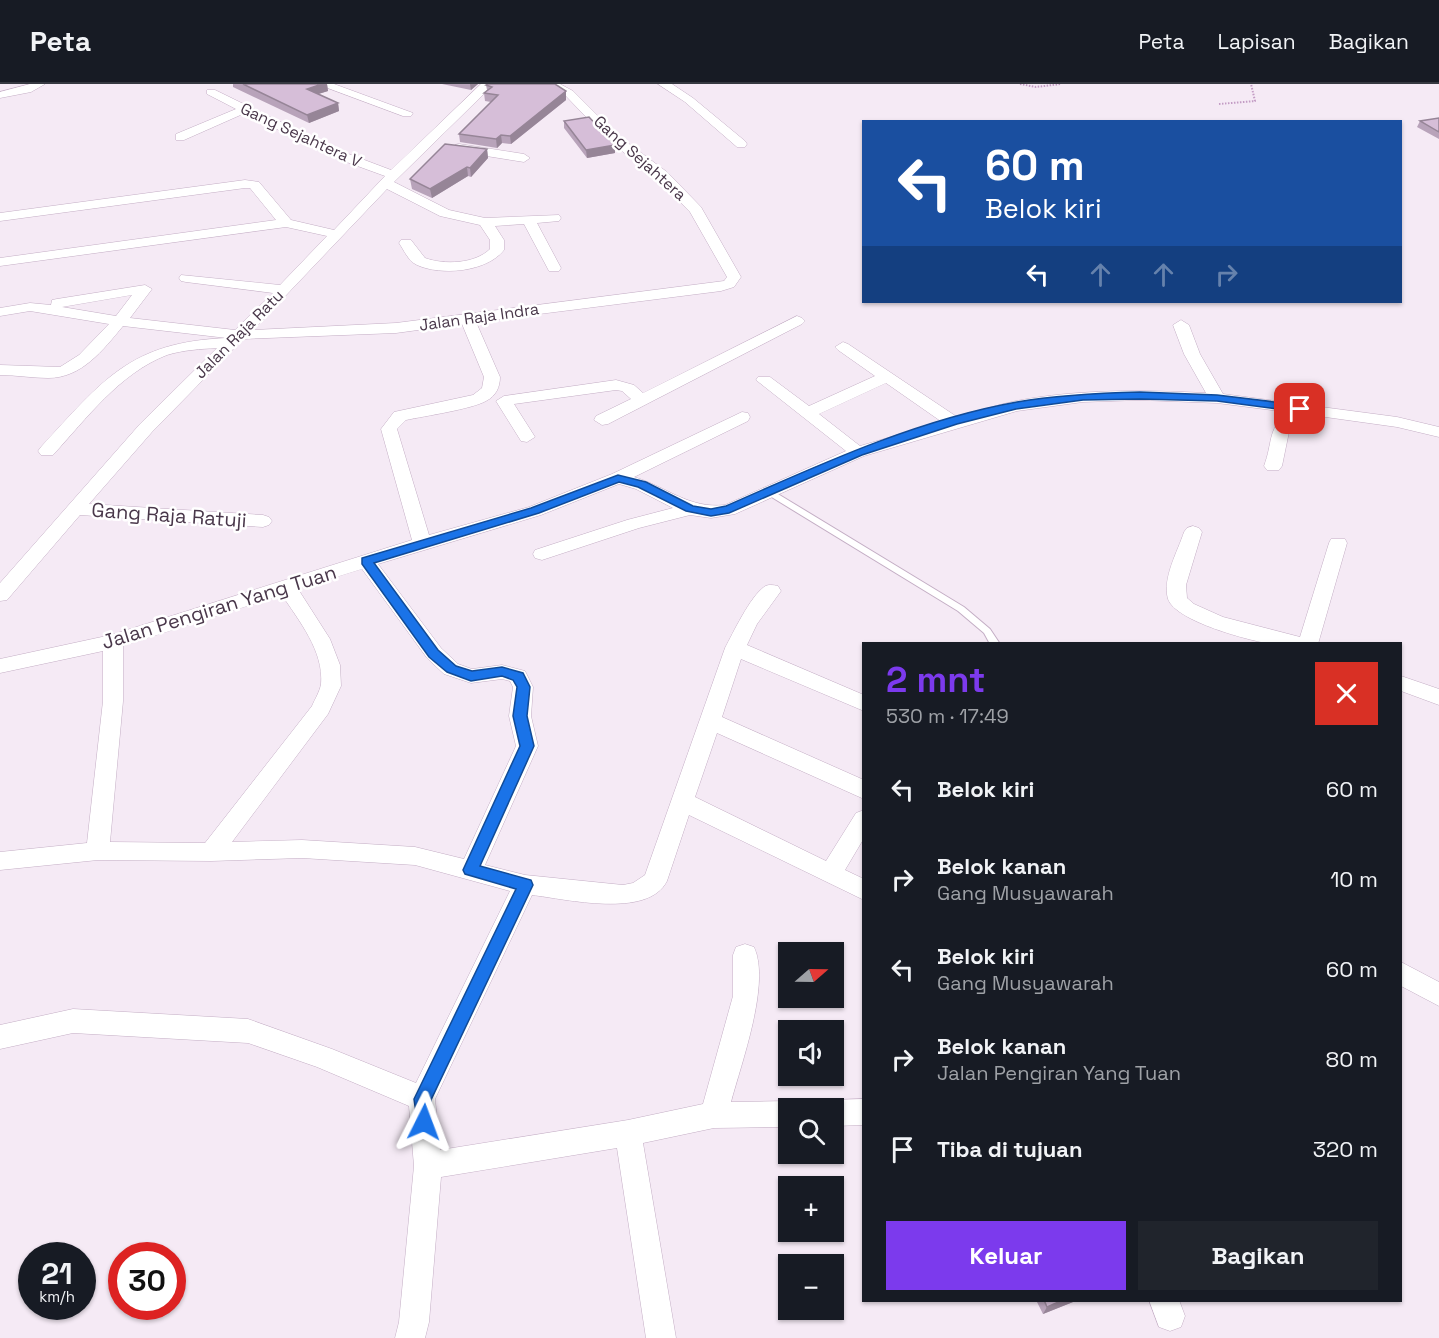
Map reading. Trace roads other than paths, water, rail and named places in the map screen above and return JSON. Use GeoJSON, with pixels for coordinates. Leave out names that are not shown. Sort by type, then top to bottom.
{"type":"FeatureCollection","features":[{"type":"Feature","properties":{"kind":"street"},"geometry":{"type":"LineString","coordinates":[[0,95],[27,90],[39,84]]}},
{"type":"Feature","properties":{"kind":"street"},"geometry":{"type":"LineString","coordinates":[[322,84],[407,113]]}},
{"type":"Feature","properties":{"kind":"street"},"geometry":{"type":"LineString","coordinates":[[348,93],[364,84]]}},
{"type":"Feature","properties":{"kind":"street","name":"Jalan Raja Ratu"},"geometry":{"type":"LineString","coordinates":[[0,595],[229,337],[284,290],[389,179],[488,84]]}},
{"type":"Feature","properties":{"kind":"street","name":"Gang Sejahtera"},"geometry":{"type":"LineString","coordinates":[[551,84],[569,93],[613,138],[662,175],[696,210],[734,277]]}},
{"type":"Feature","properties":{"kind":"street"},"geometry":{"type":"LineString","coordinates":[[664,84],[689,100],[741,144]]}},
{"type":"Feature","properties":{"kind":"street","name":"Gang Sejahtera V"},"geometry":{"type":"LineString","coordinates":[[211,92],[389,179],[445,213],[485,222],[554,218]]}},
{"type":"Feature","properties":{"kind":"street"},"geometry":{"type":"LineString","coordinates":[[180,137],[245,109]]}},
{"type":"Feature","properties":{"kind":"street"},"geometry":{"type":"LineString","coordinates":[[426,143],[524,158]]}},
{"type":"Feature","properties":{"kind":"street"},"geometry":{"type":"LineString","coordinates":[[0,217],[245,184],[254,185],[286,223]]}},
{"type":"Feature","properties":{"kind":"street"},"geometry":{"type":"LineString","coordinates":[[529,221],[554,268]]}},
{"type":"Feature","properties":{"kind":"street"},"geometry":{"type":"LineString","coordinates":[[406,243],[419,261],[429,265],[448,267],[482,261],[494,256],[498,249],[498,241],[485,222]]}},
{"type":"Feature","properties":{"kind":"street"},"geometry":{"type":"LineString","coordinates":[[0,262],[286,223],[335,234]]}},
{"type":"Feature","properties":{"kind":"street","name":"Jalan Raja Indra"},"geometry":{"type":"LineString","coordinates":[[229,337],[396,328],[721,287],[729,284],[734,277]]}},
{"type":"Feature","properties":{"kind":"street"},"geometry":{"type":"LineString","coordinates":[[186,278],[284,290]]}},
{"type":"Feature","properties":{"kind":"street"},"geometry":{"type":"LineString","coordinates":[[0,312],[145,289],[119,321],[74,367],[65,371],[0,370]]}},
{"type":"Feature","properties":{"kind":"street"},"geometry":{"type":"LineString","coordinates":[[30,308],[229,337]]}},
{"type":"Feature","properties":{"kind":"street"},"geometry":{"type":"LineString","coordinates":[[467,318],[492,377],[493,386],[483,396]]}},
{"type":"Feature","properties":{"kind":"street"},"geometry":{"type":"LineString","coordinates":[[602,420],[797,321]]}},
{"type":"Feature","properties":{"kind":"street"},"geometry":{"type":"LineString","coordinates":[[1181,325],[1192,354],[1217,398]]}},
{"type":"Feature","properties":{"kind":"street"},"geometry":{"type":"LineString","coordinates":[[47,451],[96,399],[142,360],[162,351],[229,337]]}},
{"type":"Feature","properties":{"kind":"street"},"geometry":{"type":"LineString","coordinates":[[843,347],[953,422]]}},
{"type":"Feature","properties":{"kind":"street"},"geometry":{"type":"LineString","coordinates":[[807,413],[887,377]]}},
{"type":"Feature","properties":{"kind":"street"},"geometry":{"type":"LineString","coordinates":[[764,380],[858,452]]}},
{"type":"Feature","properties":{"kind":"street"},"geometry":{"type":"LineString","coordinates":[[422,543],[389,429],[400,416],[483,396],[504,401],[616,385],[628,388],[642,400]]}},
{"type":"Feature","properties":{"kind":"street"},"geometry":{"type":"LineString","coordinates":[[618,478],[642,485],[690,509],[720,511],[741,506],[858,452],[953,422],[1016,406],[1083,397],[1217,398],[1397,422],[1439,432]]}},
{"type":"Feature","properties":{"kind":"street"},"geometry":{"type":"LineString","coordinates":[[504,401],[526,437]]}},
{"type":"Feature","properties":{"kind":"street"},"geometry":{"type":"LineString","coordinates":[[1274,466],[1282,426],[1300,409]]}},
{"type":"Feature","properties":{"kind":"street","name":"Jalan Pengiran Yang Tuan"},"geometry":{"type":"LineString","coordinates":[[0,666],[113,642],[422,543],[535,511],[618,478],[742,417]]}},
{"type":"Feature","properties":{"kind":"street","name":"Gang Raja Ratuji"},"geometry":{"type":"LineString","coordinates":[[75,508],[263,521]]}},
{"type":"Feature","properties":{"kind":"street"},"geometry":{"type":"LineString","coordinates":[[542,554],[633,524],[690,509]]}},
{"type":"Feature","properties":{"kind":"street"},"geometry":{"type":"LineString","coordinates":[[1193,532],[1176,585],[1178,600],[1187,609],[1217,622],[1292,642]]}},
{"type":"Feature","properties":{"kind":"street"},"geometry":{"type":"LineString","coordinates":[[1309,642],[1338,543]]}},
{"type":"Feature","properties":{"kind":"street"},"geometry":{"type":"LineString","coordinates":[[366,561],[434,653],[451,669],[471,676],[502,672],[518,676],[523,687],[520,716],[527,746],[471,870]]}},
{"type":"Feature","properties":{"kind":"street"},"geometry":{"type":"LineString","coordinates":[[211,852],[281,765],[321,709],[331,686],[330,665],[321,639],[287,587]]}},
{"type":"Feature","properties":{"kind":"street"},"geometry":{"type":"LineString","coordinates":[[0,861],[98,851],[211,852],[302,849],[415,856],[525,885],[623,895],[639,891],[655,881],[735,648],[749,621],[771,591]]}},
{"type":"Feature","properties":{"kind":"street"},"geometry":{"type":"LineString","coordinates":[[98,851],[113,701],[113,642]]}},
{"type":"Feature","properties":{"kind":"street"},"geometry":{"type":"LineString","coordinates":[[735,648],[862,702]]}},
{"type":"Feature","properties":{"kind":"street"},"geometry":{"type":"LineString","coordinates":[[1402,682],[1439,698]]}},
{"type":"Feature","properties":{"kind":"street"},"geometry":{"type":"LineString","coordinates":[[710,721],[862,789]]}},
{"type":"Feature","properties":{"kind":"street"},"geometry":{"type":"LineString","coordinates":[[684,802],[862,889]]}},
{"type":"Feature","properties":{"kind":"street"},"geometry":{"type":"LineString","coordinates":[[831,874],[862,822]]}},
{"type":"Feature","properties":{"kind":"street"},"geometry":{"type":"LineString","coordinates":[[410,1338],[414,1322],[428,1166],[422,1099],[525,885]]}},
{"type":"Feature","properties":{"kind":"street"},"geometry":{"type":"LineString","coordinates":[[714,1115],[746,996],[745,956]]}},
{"type":"Feature","properties":{"kind":"street"},"geometry":{"type":"LineString","coordinates":[[1402,974],[1439,995]]}},
{"type":"Feature","properties":{"kind":"street"},"geometry":{"type":"LineString","coordinates":[[0,1037],[73,1022],[248,1031],[323,1057],[422,1099]]}},
{"type":"Feature","properties":{"kind":"street"},"geometry":{"type":"LineString","coordinates":[[844,1113],[862,1112]]}},
{"type":"Feature","properties":{"kind":"street"},"geometry":{"type":"LineString","coordinates":[[428,1166],[628,1133],[714,1115],[778,1114]]}},
{"type":"Feature","properties":{"kind":"street"},"geometry":{"type":"LineString","coordinates":[[628,1133],[661,1338]]}},
{"type":"Feature","properties":{"kind":"lane"},"geometry":{"type":"LineString","coordinates":[[768,492],[961,609],[987,631],[994,642]]}}]}
